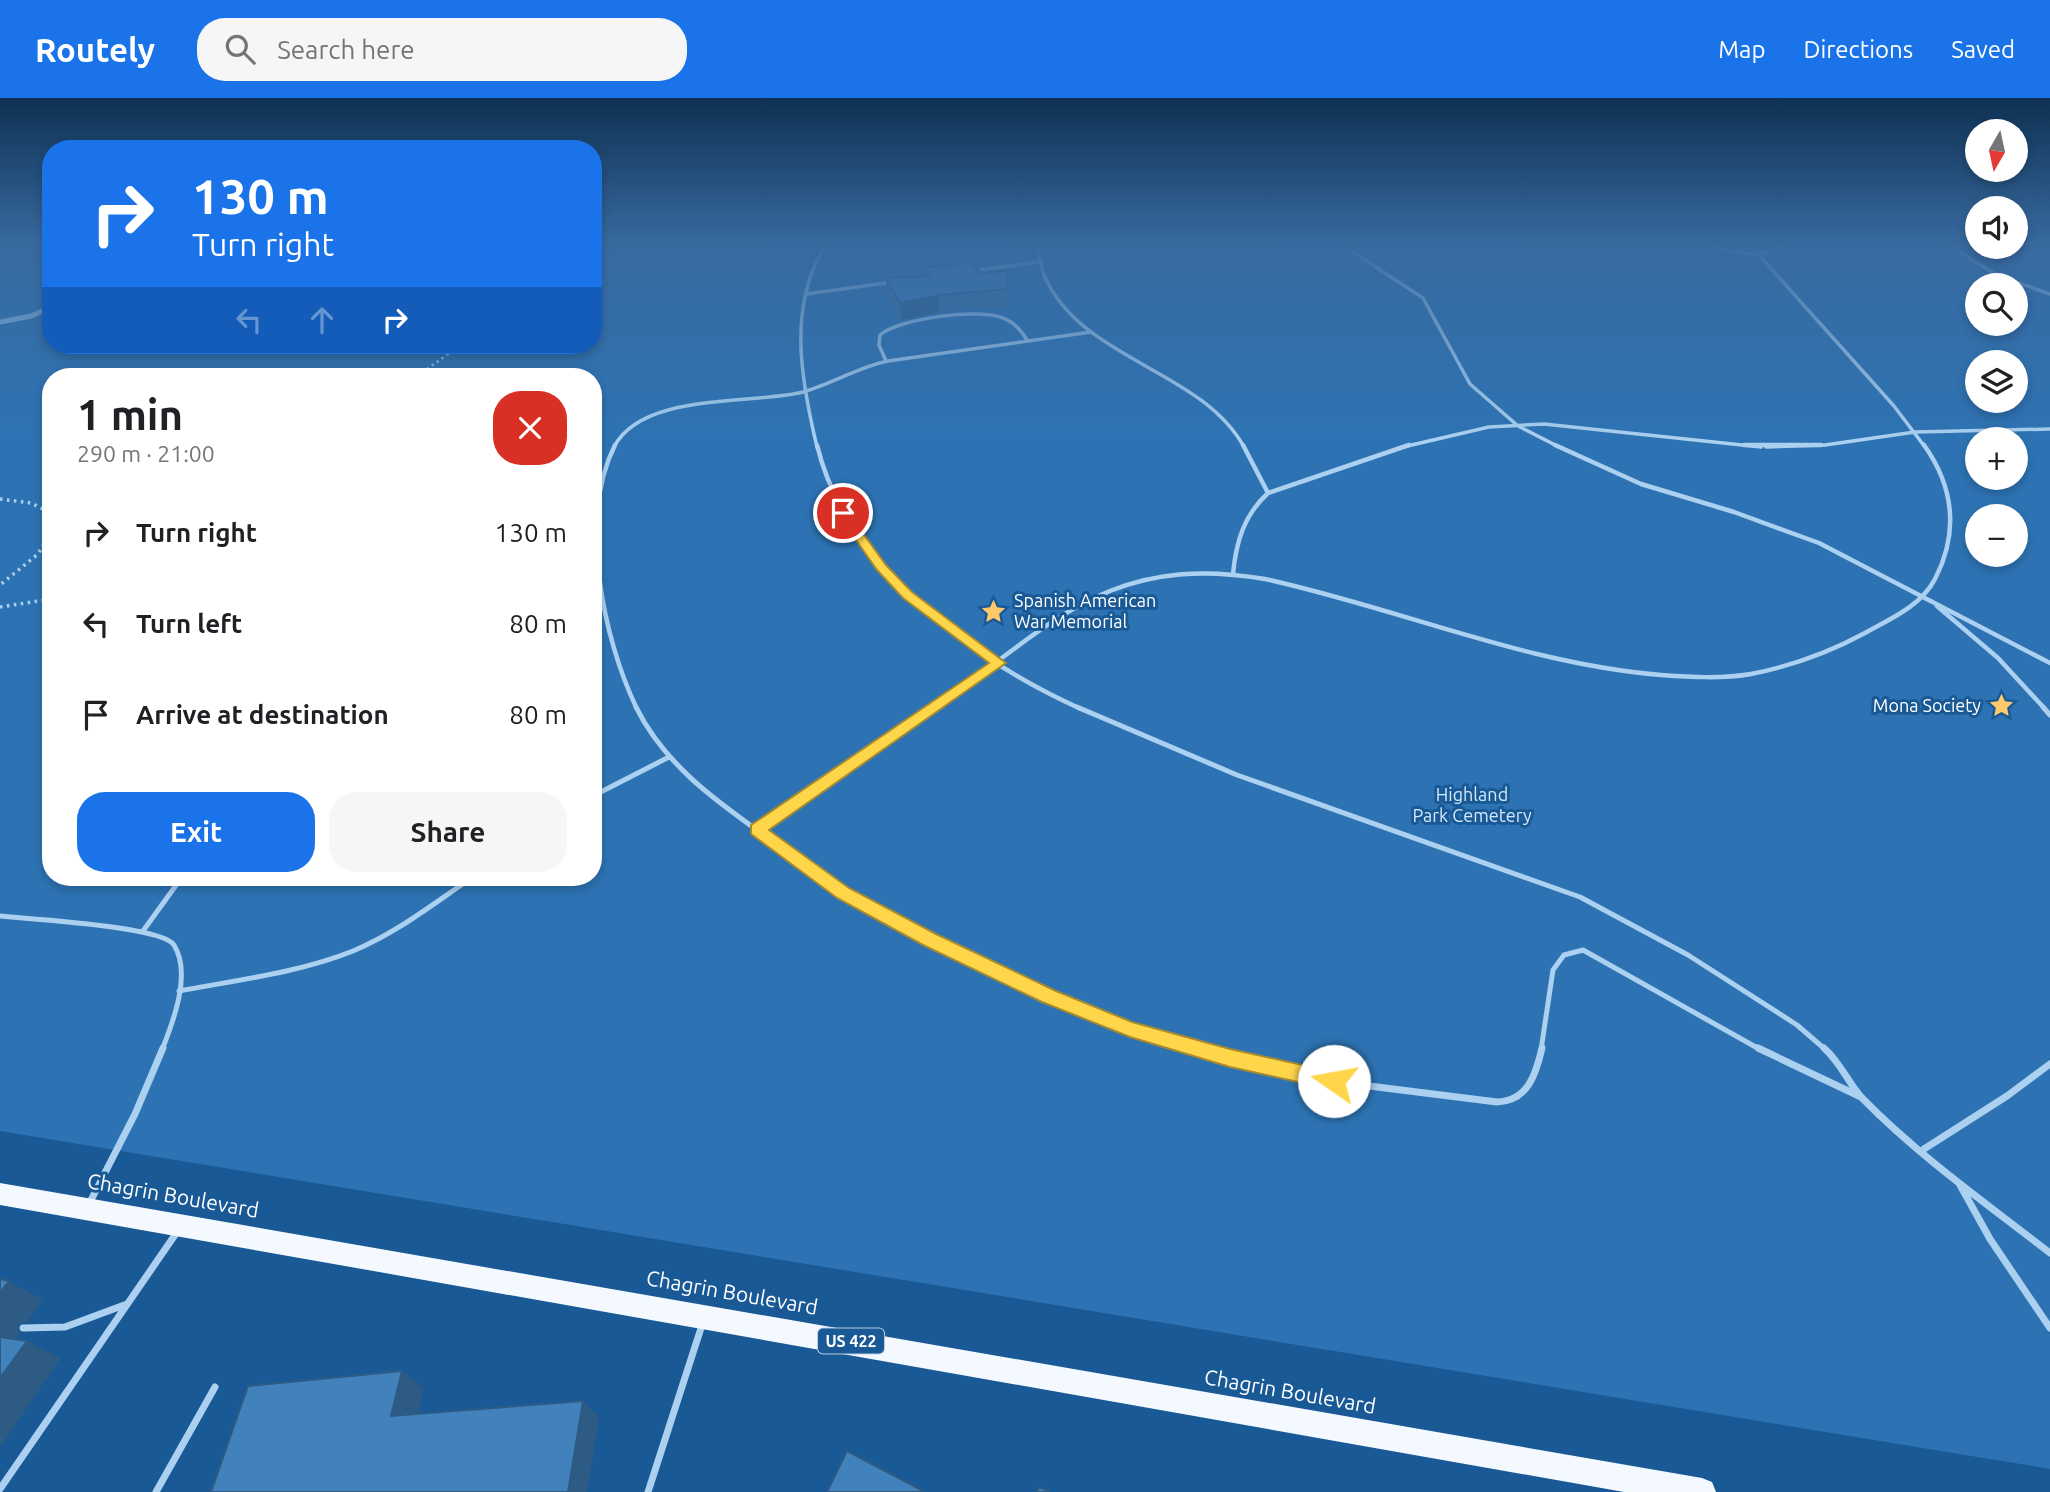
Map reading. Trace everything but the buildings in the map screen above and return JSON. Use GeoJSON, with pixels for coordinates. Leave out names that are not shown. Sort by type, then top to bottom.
{"type":"FeatureCollection","features":[{"type":"Feature","properties":{"kind":"main road","name":"Chagrin Boulevard"},"geometry":{"type":"LineString","coordinates":[[0,1194],[705,1315],[1671,1489],[1702,1492]]}},
{"type":"Feature","properties":{"kind":"lane"},"geometry":{"type":"LineString","coordinates":[[804,309],[800,353],[812,445],[849,525],[908,595],[999,663],[1072,705],[1207,765],[1580,897],[1634,923],[1743,988],[1797,1025],[1838,1060],[1861,1097],[1924,1149],[1959,1183],[2050,1253]]}},
{"type":"Feature","properties":{"kind":"lane"},"geometry":{"type":"LineString","coordinates":[[1070,309],[1091,332],[1224,418],[1246,450],[1268,493]]}},
{"type":"Feature","properties":{"kind":"lane"},"geometry":{"type":"LineString","coordinates":[[1429,309],[1470,384],[1518,426],[1586,461],[1641,484],[1734,512],[1819,543],[2050,663]]}},
{"type":"Feature","properties":{"kind":"lane"},"geometry":{"type":"LineString","coordinates":[[757,830],[999,663],[1018,642],[1096,593],[1158,577],[1233,574],[1340,599],[1552,657],[1677,675],[1740,675],[1796,664],[1852,641],[1927,597],[1954,533],[1953,506],[1944,481],[1915,432],[1806,309]]}},
{"type":"Feature","properties":{"kind":"lane"},"geometry":{"type":"LineString","coordinates":[[886,361],[879,345],[880,335],[884,330],[904,323],[991,315],[1012,322],[1027,340]]}},
{"type":"Feature","properties":{"kind":"lane"},"geometry":{"type":"LineString","coordinates":[[602,490],[615,447],[627,428],[652,415],[804,392],[852,370],[886,361],[1091,332]]}},
{"type":"Feature","properties":{"kind":"lane"},"geometry":{"type":"LineString","coordinates":[[1233,574],[1235,551],[1250,510],[1268,493],[1377,454],[1450,434],[1518,426],[1603,428],[1762,447],[1825,445],[1915,432],[2050,429]]}},
{"type":"Feature","properties":{"kind":"lane"},"geometry":{"type":"LineString","coordinates":[[1927,597],[1998,659],[2050,715]]}},
{"type":"Feature","properties":{"kind":"lane"},"geometry":{"type":"LineString","coordinates":[[602,599],[619,667],[646,722],[669,757],[757,830],[843,893],[975,962],[1130,1029],[1230,1058],[1334,1081],[1415,1094],[1512,1100],[1531,1087],[1540,1057],[1556,962],[1560,954],[1569,949],[1583,950],[1657,987],[1818,1081],[1861,1097]]}},
{"type":"Feature","properties":{"kind":"lane"},"geometry":{"type":"LineString","coordinates":[[602,791],[669,757]]}},
{"type":"Feature","properties":{"kind":"lane"},"geometry":{"type":"LineString","coordinates":[[143,931],[176,886]]}},
{"type":"Feature","properties":{"kind":"lane"},"geometry":{"type":"LineString","coordinates":[[179,991],[298,967],[352,951],[405,924],[459,886]]}},
{"type":"Feature","properties":{"kind":"lane"},"geometry":{"type":"LineString","coordinates":[[0,916],[143,931],[163,936],[174,945],[181,966],[179,991],[169,1034],[151,1080],[87,1207]]}},
{"type":"Feature","properties":{"kind":"lane"},"geometry":{"type":"LineString","coordinates":[[1924,1149],[2007,1096],[2050,1064]]}},
{"type":"Feature","properties":{"kind":"lane"},"geometry":{"type":"LineString","coordinates":[[1959,1183],[1990,1239],[2050,1328]]}},
{"type":"Feature","properties":{"kind":"lane"},"geometry":{"type":"LineString","coordinates":[[0,1489],[183,1224]]}},
{"type":"Feature","properties":{"kind":"lane"},"geometry":{"type":"LineString","coordinates":[[23,1328],[52,1330],[75,1326],[127,1304]]}},
{"type":"Feature","properties":{"kind":"lane"},"geometry":{"type":"LineString","coordinates":[[648,1492],[705,1315]]}},
{"type":"Feature","properties":{"kind":"lane"},"geometry":{"type":"LineString","coordinates":[[156,1492],[215,1387]]}},
{"type":"Feature","properties":{"kind":"path"},"geometry":{"type":"LineString","coordinates":[[428,368],[448,354]]}},
{"type":"Feature","properties":{"kind":"path"},"geometry":{"type":"LineString","coordinates":[[0,499],[31,503],[42,508]]}},
{"type":"Feature","properties":{"kind":"path"},"geometry":{"type":"LineString","coordinates":[[0,585],[38,554],[42,547]]}},
{"type":"Feature","properties":{"kind":"path"},"geometry":{"type":"LineString","coordinates":[[0,607],[42,600]]}},
{"type":"Feature","properties":{"kind":"green space","name":"Highland Park Cemetery"},"geometry":{"type":"Polygon","coordinates":[[[0,309],[42,309],[42,354],[602,354],[602,309],[1965,309],[1965,336],[2028,336],[2028,309],[2050,309],[2050,1469],[0,1131],[0,309]]]}},
{"type":"Feature","properties":{"kind":"waterway"},"geometry":{"type":"LineString","coordinates":[[0,322],[42,311]]}},
{"type":"Feature","properties":{"kind":"place","name":"Spanish American War Memorial"},"geometry":{"type":"Point","coordinates":[994,611]}},
{"type":"Feature","properties":{"kind":"place","name":"Mona Society"},"geometry":{"type":"Point","coordinates":[2001,706]}},
{"type":"Feature","properties":{"kind":"route"},"geometry":{"type":"LineString","coordinates":[[843,513],[849,525],[882,567],[908,595],[926,612],[999,663],[757,830],[843,893],[975,962],[1049,996],[1130,1029],[1230,1058],[1334,1081]]}}]}
